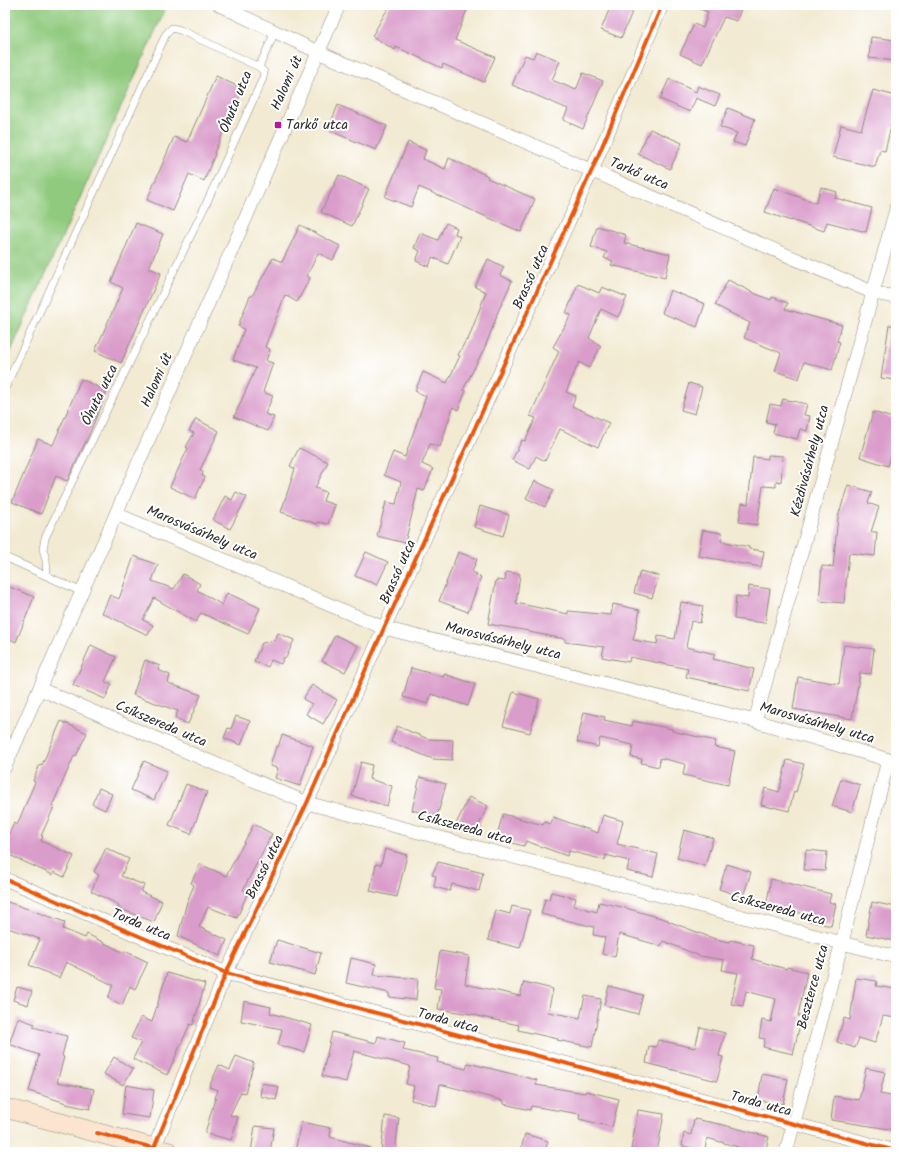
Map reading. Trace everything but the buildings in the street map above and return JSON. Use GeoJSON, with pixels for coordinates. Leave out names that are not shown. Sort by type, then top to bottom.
{"type":"FeatureCollection","features":[{"type":"Feature","properties":{"kind":"street","name":"Tarkő utca"},"geometry":{"type":"LineString","coordinates":[[219,5],[318,52],[874,292],[896,297]]}},
{"type":"Feature","properties":{"kind":"street","name":"Halomi út"},"geometry":{"type":"LineString","coordinates":[[5,767],[339,5]]}},
{"type":"Feature","properties":{"kind":"street","name":"Brassó utca"},"geometry":{"type":"LineString","coordinates":[[162,1150],[226,973],[308,803],[384,628],[592,170],[662,5]]}},
{"type":"Feature","properties":{"kind":"street","name":"Kézdivásárhely utca"},"geometry":{"type":"LineString","coordinates":[[755,721],[896,209]]}},
{"type":"Feature","properties":{"kind":"street","name":"Marosvásárhely utca"},"geometry":{"type":"LineString","coordinates":[[116,514],[384,628],[755,721],[892,761]]}},
{"type":"Feature","properties":{"kind":"street","name":"Csíkszereda utca"},"geometry":{"type":"LineString","coordinates":[[40,689],[308,803],[896,957]]}},
{"type":"Feature","properties":{"kind":"street","name":"Beszterce utca"},"geometry":{"type":"LineString","coordinates":[[786,1152],[892,761]]}},
{"type":"Feature","properties":{"kind":"street","name":"Torda utca"},"geometry":{"type":"LineString","coordinates":[[5,879],[226,973],[896,1151]]}},
{"type":"Feature","properties":{"kind":"street"},"geometry":{"type":"LineString","coordinates":[[5,1108],[162,1150]]}},
{"type":"Feature","properties":{"kind":"lane","name":"Óhuta utca"},"geometry":{"type":"LineString","coordinates":[[5,388],[166,34],[172,28],[180,30],[259,67],[264,72],[263,78],[206,204],[45,538],[43,549],[46,560],[47,576]]}},
{"type":"Feature","properties":{"kind":"lane"},"geometry":{"type":"LineString","coordinates":[[259,67],[275,32]]}},
{"type":"Feature","properties":{"kind":"lane"},"geometry":{"type":"LineString","coordinates":[[5,557],[82,592]]}},
{"type":"Feature","properties":{"kind":"green space"},"geometry":{"type":"Polygon","coordinates":[[[5,5],[167,5],[5,364],[5,5]]]}},
{"type":"Feature","properties":{"kind":"cycle path"},"geometry":{"type":"LineString","coordinates":[[154,1148],[226,973],[307,803],[384,628],[592,170],[662,5]]}},
{"type":"Feature","properties":{"kind":"cycle path"},"geometry":{"type":"LineString","coordinates":[[5,879],[226,973],[896,1151]]}},
{"type":"Feature","properties":{"kind":"cycle path"},"geometry":{"type":"LineString","coordinates":[[97,1133],[169,1152]]}},
{"type":"Feature","properties":{"kind":"place","name":"Tarkő utca"},"geometry":{"type":"Point","coordinates":[278,125]}}]}
